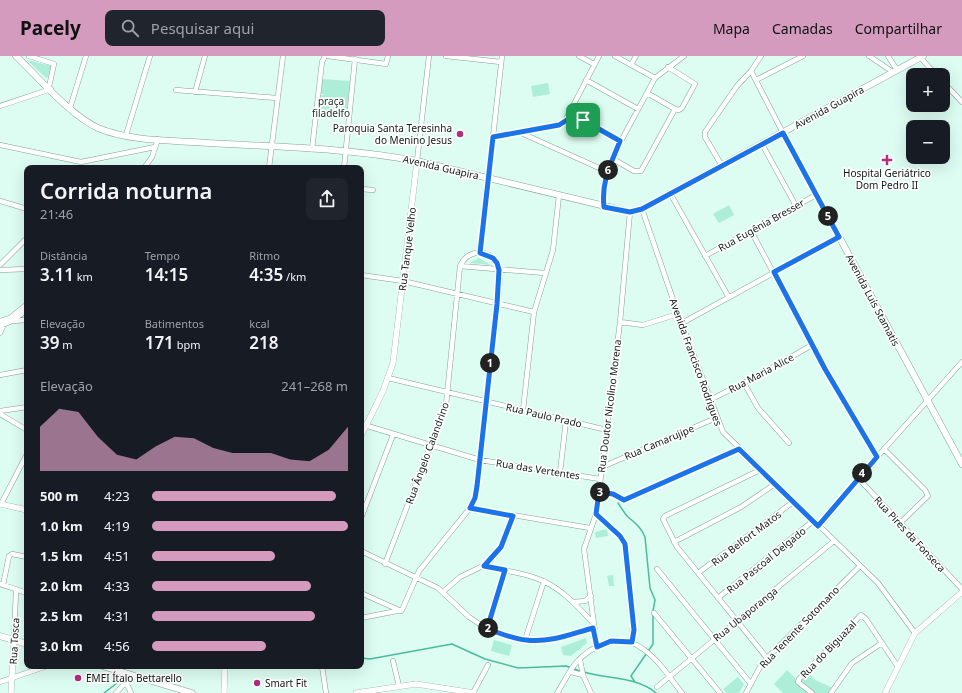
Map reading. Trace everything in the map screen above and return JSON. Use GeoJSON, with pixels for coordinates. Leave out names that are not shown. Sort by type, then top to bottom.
{"type":"FeatureCollection","features":[{"type":"Feature","properties":{"kind":"main road","name":"Avenida Guapira"},"geometry":{"type":"LineString","coordinates":[[16,56],[70,108],[99,128],[126,135],[158,139],[346,150],[418,161],[604,207],[630,212],[642,209],[922,57]]}},
{"type":"Feature","properties":{"kind":"main road","name":"Avenida Luís Stamatis"},"geometry":{"type":"LineString","coordinates":[[783,133],[962,464]]}},
{"type":"Feature","properties":{"kind":"main road"},"geometry":{"type":"LineString","coordinates":[[0,636],[24,643]]}},
{"type":"Feature","properties":{"kind":"main road"},"geometry":{"type":"LineString","coordinates":[[112,669],[192,693]]}},
{"type":"Feature","properties":{"kind":"street"},"geometry":{"type":"LineString","coordinates":[[0,106],[50,88],[54,64],[29,56]]}},
{"type":"Feature","properties":{"kind":"street"},"geometry":{"type":"LineString","coordinates":[[70,108],[86,56]]}},
{"type":"Feature","properties":{"kind":"street"},"geometry":{"type":"LineString","coordinates":[[126,135],[150,56]]}},
{"type":"Feature","properties":{"kind":"street"},"geometry":{"type":"LineString","coordinates":[[195,92],[205,56]]}},
{"type":"Feature","properties":{"kind":"street"},"geometry":{"type":"LineString","coordinates":[[269,165],[283,56]]}},
{"type":"Feature","properties":{"kind":"street"},"geometry":{"type":"LineString","coordinates":[[312,148],[322,62],[324,56]]}},
{"type":"Feature","properties":{"kind":"street"},"geometry":{"type":"LineString","coordinates":[[328,56],[386,64],[388,56]]}},
{"type":"Feature","properties":{"kind":"street","name":"Rua Tanque Velho"},"geometry":{"type":"LineString","coordinates":[[364,432],[388,378],[396,345],[429,56]]}},
{"type":"Feature","properties":{"kind":"street"},"geometry":{"type":"LineString","coordinates":[[446,56],[501,62]]}},
{"type":"Feature","properties":{"kind":"street"},"geometry":{"type":"LineString","coordinates":[[480,253],[502,56]]}},
{"type":"Feature","properties":{"kind":"street"},"geometry":{"type":"LineString","coordinates":[[579,56],[594,64]]}},
{"type":"Feature","properties":{"kind":"street"},"geometry":{"type":"LineString","coordinates":[[567,120],[599,56]]}},
{"type":"Feature","properties":{"kind":"street"},"geometry":{"type":"LineString","coordinates":[[616,56],[655,78]]}},
{"type":"Feature","properties":{"kind":"street"},"geometry":{"type":"LineString","coordinates":[[631,65],[636,56]]}},
{"type":"Feature","properties":{"kind":"street"},"geometry":{"type":"LineString","coordinates":[[604,207],[603,188],[620,141],[655,78],[684,56]]}},
{"type":"Feature","properties":{"kind":"street"},"geometry":{"type":"LineString","coordinates":[[722,166],[706,137],[705,132],[737,86],[751,71],[761,56]]}},
{"type":"Feature","properties":{"kind":"street"},"geometry":{"type":"LineString","coordinates":[[758,62],[765,56]]}},
{"type":"Feature","properties":{"kind":"street"},"geometry":{"type":"LineString","coordinates":[[756,80],[803,56]]}},
{"type":"Feature","properties":{"kind":"street"},"geometry":{"type":"LineString","coordinates":[[869,56],[895,71]]}},
{"type":"Feature","properties":{"kind":"street"},"geometry":{"type":"LineString","coordinates":[[888,56],[895,71]]}},
{"type":"Feature","properties":{"kind":"street"},"geometry":{"type":"LineString","coordinates":[[922,57],[931,68]]}},
{"type":"Feature","properties":{"kind":"street"},"geometry":{"type":"LineString","coordinates":[[344,165],[355,59]]}},
{"type":"Feature","properties":{"kind":"street"},"geometry":{"type":"LineString","coordinates":[[647,93],[675,109],[679,110],[682,108],[695,84],[668,67]]}},
{"type":"Feature","properties":{"kind":"street","name":"Avenida Luís Stamatis"},"geometry":{"type":"LineString","coordinates":[[751,71],[783,133]]}},
{"type":"Feature","properties":{"kind":"street"},"geometry":{"type":"LineString","coordinates":[[586,80],[638,109]]}},
{"type":"Feature","properties":{"kind":"street"},"geometry":{"type":"LineString","coordinates":[[950,89],[962,102]]}},
{"type":"Feature","properties":{"kind":"street"},"geometry":{"type":"LineString","coordinates":[[176,90],[277,98]]}},
{"type":"Feature","properties":{"kind":"street"},"geometry":{"type":"LineString","coordinates":[[613,159],[634,171],[641,171],[675,109]]}},
{"type":"Feature","properties":{"kind":"street"},"geometry":{"type":"LineString","coordinates":[[493,137],[559,125],[567,120],[583,120],[620,141]]}},
{"type":"Feature","properties":{"kind":"street"},"geometry":{"type":"LineString","coordinates":[[519,132],[608,172]]}},
{"type":"Feature","properties":{"kind":"street"},"geometry":{"type":"LineString","coordinates":[[146,138],[152,156]]}},
{"type":"Feature","properties":{"kind":"street"},"geometry":{"type":"LineString","coordinates":[[146,165],[152,156],[158,139]]}},
{"type":"Feature","properties":{"kind":"street"},"geometry":{"type":"LineString","coordinates":[[762,144],[796,206]]}},
{"type":"Feature","properties":{"kind":"street"},"geometry":{"type":"LineString","coordinates":[[0,145],[81,162],[155,147]]}},
{"type":"Feature","properties":{"kind":"street"},"geometry":{"type":"LineString","coordinates":[[364,189],[373,190]]}},
{"type":"Feature","properties":{"kind":"street"},"geometry":{"type":"LineString","coordinates":[[670,194],[728,296]]}},
{"type":"Feature","properties":{"kind":"street"},"geometry":{"type":"LineString","coordinates":[[523,410],[534,312],[555,238],[559,195]]}},
{"type":"Feature","properties":{"kind":"street","name":"Rua Eugênia Bresser"},"geometry":{"type":"LineString","coordinates":[[705,256],[816,195]]}},
{"type":"Feature","properties":{"kind":"street"},"geometry":{"type":"LineString","coordinates":[[0,201],[24,207]]}},
{"type":"Feature","properties":{"kind":"street","name":"Avenida Francisco Rodrigues"},"geometry":{"type":"LineString","coordinates":[[642,209],[678,314],[716,418],[723,432],[760,470],[878,583],[891,598],[915,633]]}},
{"type":"Feature","properties":{"kind":"street","name":"Rua Doutor Nicolino Morena"},"geometry":{"type":"LineString","coordinates":[[597,647],[592,622],[591,596],[584,554],[590,528],[596,514],[599,492],[620,322],[630,212]]}},
{"type":"Feature","properties":{"kind":"street"},"geometry":{"type":"LineString","coordinates":[[751,230],[812,345],[877,457]]}},
{"type":"Feature","properties":{"kind":"street"},"geometry":{"type":"LineString","coordinates":[[682,323],[728,296],[839,237]]}},
{"type":"Feature","properties":{"kind":"street"},"geometry":{"type":"LineString","coordinates":[[0,265],[24,241]]}},
{"type":"Feature","properties":{"kind":"street"},"geometry":{"type":"LineString","coordinates":[[400,611],[416,576],[470,508],[475,498],[497,304],[499,270],[497,263],[493,258],[480,253],[468,256],[460,266]]}},
{"type":"Feature","properties":{"kind":"street"},"geometry":{"type":"LineString","coordinates":[[460,266],[545,273]]}},
{"type":"Feature","properties":{"kind":"street","name":"Rua Ângelo Calandrino"},"geometry":{"type":"LineString","coordinates":[[385,564],[446,405],[460,266]]}},
{"type":"Feature","properties":{"kind":"street"},"geometry":{"type":"LineString","coordinates":[[0,270],[24,269]]}},
{"type":"Feature","properties":{"kind":"street"},"geometry":{"type":"LineString","coordinates":[[364,275],[403,281],[534,312]]}},
{"type":"Feature","properties":{"kind":"street"},"geometry":{"type":"LineString","coordinates":[[0,334],[2,323],[24,311]]}},
{"type":"Feature","properties":{"kind":"street"},"geometry":{"type":"LineString","coordinates":[[620,322],[643,325],[678,314]]}},
{"type":"Feature","properties":{"kind":"street"},"geometry":{"type":"LineString","coordinates":[[11,319],[24,320]]}},
{"type":"Feature","properties":{"kind":"street","name":"Rua Maria Alice"},"geometry":{"type":"LineString","coordinates":[[710,400],[812,345]]}},
{"type":"Feature","properties":{"kind":"street"},"geometry":{"type":"LineString","coordinates":[[818,526],[858,478],[962,362]]}},
{"type":"Feature","properties":{"kind":"street"},"geometry":{"type":"LineString","coordinates":[[0,375],[24,371]]}},
{"type":"Feature","properties":{"kind":"street","name":"Rua Paulo Prado"},"geometry":{"type":"LineString","coordinates":[[388,378],[607,430]]}},
{"type":"Feature","properties":{"kind":"street"},"geometry":{"type":"LineString","coordinates":[[744,383],[758,408],[789,443]]}},
{"type":"Feature","properties":{"kind":"street"},"geometry":{"type":"LineString","coordinates":[[0,411],[24,407]]}},
{"type":"Feature","properties":{"kind":"street"},"geometry":{"type":"LineString","coordinates":[[0,414],[24,428]]}},
{"type":"Feature","properties":{"kind":"street","name":"Rua Camarujipe"},"geometry":{"type":"LineString","coordinates":[[602,467],[716,418]]}},
{"type":"Feature","properties":{"kind":"street"},"geometry":{"type":"LineString","coordinates":[[560,472],[566,421]]}},
{"type":"Feature","properties":{"kind":"street","name":"Rua das Vertentes"},"geometry":{"type":"LineString","coordinates":[[364,426],[480,460],[600,479]]}},
{"type":"Feature","properties":{"kind":"street"},"geometry":{"type":"LineString","coordinates":[[364,510],[392,435]]}},
{"type":"Feature","properties":{"kind":"street"},"geometry":{"type":"LineString","coordinates":[[599,492],[613,494],[624,500],[739,449]]}},
{"type":"Feature","properties":{"kind":"street"},"geometry":{"type":"LineString","coordinates":[[884,449],[925,490],[928,496],[900,523]]}},
{"type":"Feature","properties":{"kind":"street"},"geometry":{"type":"LineString","coordinates":[[24,460],[1,504],[24,509]]}},
{"type":"Feature","properties":{"kind":"street"},"geometry":{"type":"LineString","coordinates":[[760,470],[665,516],[664,521],[674,542],[767,658]]}},
{"type":"Feature","properties":{"kind":"street","name":"Rua Pires da Fonseca"},"geometry":{"type":"LineString","coordinates":[[858,478],[962,589]]}},
{"type":"Feature","properties":{"kind":"street"},"geometry":{"type":"LineString","coordinates":[[674,542],[741,507],[775,484]]}},
{"type":"Feature","properties":{"kind":"street","name":"Rua Belfort Matos"},"geometry":{"type":"LineString","coordinates":[[698,573],[793,502]]}},
{"type":"Feature","properties":{"kind":"street"},"geometry":{"type":"LineString","coordinates":[[470,508],[590,528]]}},
{"type":"Feature","properties":{"kind":"street"},"geometry":{"type":"LineString","coordinates":[[596,514],[620,536],[625,544],[633,619],[632,642]]}},
{"type":"Feature","properties":{"kind":"street"},"geometry":{"type":"LineString","coordinates":[[443,592],[460,577],[484,566],[501,547],[513,516]]}},
{"type":"Feature","properties":{"kind":"street","name":"Rua Pascoal Delgado"},"geometry":{"type":"LineString","coordinates":[[718,598],[813,521]]}},
{"type":"Feature","properties":{"kind":"street","name":"Rua Ubaporanga"},"geometry":{"type":"LineString","coordinates":[[657,687],[834,542]]}},
{"type":"Feature","properties":{"kind":"street"},"geometry":{"type":"LineString","coordinates":[[364,553],[385,564],[416,576],[443,592],[468,617],[487,629],[525,640],[552,640],[593,628]]}},
{"type":"Feature","properties":{"kind":"street"},"geometry":{"type":"LineString","coordinates":[[24,556],[12,554],[9,557],[2,585],[24,592]]}},
{"type":"Feature","properties":{"kind":"street"},"geometry":{"type":"LineString","coordinates":[[484,566],[528,574],[544,580],[557,588],[574,602],[592,622]]}},
{"type":"Feature","properties":{"kind":"street","name":"Rua Tenente Sotomano"},"geometry":{"type":"LineString","coordinates":[[746,693],[767,658],[860,566]]}},
{"type":"Feature","properties":{"kind":"street"},"geometry":{"type":"LineString","coordinates":[[656,569],[751,684]]}},
{"type":"Feature","properties":{"kind":"street"},"geometry":{"type":"LineString","coordinates":[[487,629],[505,570]]}},
{"type":"Feature","properties":{"kind":"street"},"geometry":{"type":"LineString","coordinates":[[525,640],[544,580]]}},
{"type":"Feature","properties":{"kind":"street","name":"Rua Tosca"},"geometry":{"type":"LineString","coordinates":[[11,693],[16,590]]}},
{"type":"Feature","properties":{"kind":"street"},"geometry":{"type":"LineString","coordinates":[[885,693],[915,633],[962,592]]}},
{"type":"Feature","properties":{"kind":"street"},"geometry":{"type":"LineString","coordinates":[[364,594],[400,611]]}},
{"type":"Feature","properties":{"kind":"street"},"geometry":{"type":"LineString","coordinates":[[574,602],[585,601],[591,596]]}},
{"type":"Feature","properties":{"kind":"street"},"geometry":{"type":"LineString","coordinates":[[364,617],[400,611]]}},
{"type":"Feature","properties":{"kind":"street"},"geometry":{"type":"LineString","coordinates":[[654,613],[720,693]]}},
{"type":"Feature","properties":{"kind":"street","name":"Rua do Biguazal"},"geometry":{"type":"LineString","coordinates":[[812,693],[798,682],[802,674],[860,616],[863,616],[866,619],[882,643]]}},
{"type":"Feature","properties":{"kind":"street"},"geometry":{"type":"LineString","coordinates":[[557,693],[571,671],[579,662],[597,647],[611,641],[632,642],[643,648],[650,654],[682,693]]}},
{"type":"Feature","properties":{"kind":"street"},"geometry":{"type":"LineString","coordinates":[[831,693],[852,663],[882,643],[898,667]]}},
{"type":"Feature","properties":{"kind":"street"},"geometry":{"type":"LineString","coordinates":[[393,661],[398,686]]}},
{"type":"Feature","properties":{"kind":"street"},"geometry":{"type":"LineString","coordinates":[[579,662],[591,693]]}},
{"type":"Feature","properties":{"kind":"street"},"geometry":{"type":"LineString","coordinates":[[356,693],[398,686],[422,684],[474,693],[488,665]]}},
{"type":"Feature","properties":{"kind":"street"},"geometry":{"type":"LineString","coordinates":[[0,682],[38,669]]}},
{"type":"Feature","properties":{"kind":"street"},"geometry":{"type":"LineString","coordinates":[[224,693],[225,669]]}},
{"type":"Feature","properties":{"kind":"street"},"geometry":{"type":"LineString","coordinates":[[322,669],[326,693]]}},
{"type":"Feature","properties":{"kind":"street"},"geometry":{"type":"LineString","coordinates":[[571,671],[583,675]]}},
{"type":"Feature","properties":{"kind":"street"},"geometry":{"type":"LineString","coordinates":[[122,672],[131,693]]}},
{"type":"Feature","properties":{"kind":"street"},"geometry":{"type":"LineString","coordinates":[[116,693],[126,682]]}},
{"type":"Feature","properties":{"kind":"green space"},"geometry":{"type":"Polygon","coordinates":[[[27,60],[51,66],[48,77],[46,78],[27,60]]]}},
{"type":"Feature","properties":{"kind":"green space","name":"praça filadelfo"},"geometry":{"type":"Polygon","coordinates":[[[322,79],[350,81],[346,119],[318,115],[321,95],[327,95],[321,94],[322,79]]]}},
{"type":"Feature","properties":{"kind":"green space"},"geometry":{"type":"Polygon","coordinates":[[[548,83],[550,94],[533,97],[531,86],[548,83]]]}},
{"type":"Feature","properties":{"kind":"green space"},"geometry":{"type":"Polygon","coordinates":[[[729,205],[734,215],[719,223],[713,214],[729,205]]]}},
{"type":"Feature","properties":{"kind":"green space"},"geometry":{"type":"Polygon","coordinates":[[[479,258],[491,265],[470,263],[479,258]]]}},
{"type":"Feature","properties":{"kind":"green space"},"geometry":{"type":"Polygon","coordinates":[[[607,529],[608,536],[596,538],[595,532],[607,529]]]}},
{"type":"Feature","properties":{"kind":"green space"},"geometry":{"type":"Polygon","coordinates":[[[613,575],[614,586],[609,586],[607,576],[613,575]]]}},
{"type":"Feature","properties":{"kind":"green space"},"geometry":{"type":"Polygon","coordinates":[[[586,638],[587,643],[571,656],[563,655],[561,647],[586,638]]]}},
{"type":"Feature","properties":{"kind":"green space"},"geometry":{"type":"Polygon","coordinates":[[[494,640],[512,645],[509,656],[491,651],[494,640]]]}},
{"type":"Feature","properties":{"kind":"green space"},"geometry":{"type":"Polygon","coordinates":[[[787,670],[798,681],[807,672],[815,680],[833,688],[830,693],[783,693],[774,684],[787,670]]]}},
{"type":"Feature","properties":{"kind":"green space"},"geometry":{"type":"Polygon","coordinates":[[[738,677],[744,684],[739,693],[726,693],[723,689],[738,677]]]}},
{"type":"Feature","properties":{"kind":"waterway"},"geometry":{"type":"LineString","coordinates":[[618,503],[640,528],[645,537],[650,588],[655,600],[653,611]]}},
{"type":"Feature","properties":{"kind":"waterway"},"geometry":{"type":"LineString","coordinates":[[635,682],[631,676],[653,644],[653,615]]}},
{"type":"Feature","properties":{"kind":"waterway"},"geometry":{"type":"LineString","coordinates":[[364,658],[370,659],[452,644],[485,659],[518,668],[566,666],[580,671]]}},
{"type":"Feature","properties":{"kind":"waterway"},"geometry":{"type":"LineString","coordinates":[[584,672],[631,681],[649,688],[656,693]]}},
{"type":"Feature","properties":{"kind":"waterway"},"geometry":{"type":"LineString","coordinates":[[104,693],[117,683],[120,673]]}},
{"type":"Feature","properties":{"kind":"place","name":"Paroquia Santa Teresinha do Menino Jesus"},"geometry":{"type":"Point","coordinates":[460,134]}},
{"type":"Feature","properties":{"kind":"place","name":"Hospital Geriátrico Dom Pedro II"},"geometry":{"type":"Point","coordinates":[887,160]}},
{"type":"Feature","properties":{"kind":"place","name":"EMEI Ítalo Bettarello"},"geometry":{"type":"Point","coordinates":[78,678]}},
{"type":"Feature","properties":{"kind":"place","name":"Smart Fit"},"geometry":{"type":"Point","coordinates":[257,683]}},
{"type":"Feature","properties":{"kind":"route"},"geometry":{"type":"LineString","coordinates":[[567,120],[583,120],[620,141],[604,182],[603,195],[604,207],[625,212],[642,209],[783,133],[839,237],[774,272],[825,369],[877,457],[818,526],[739,449],[624,500],[621,500],[610,493],[599,492],[596,514],[620,536],[625,544],[634,630],[632,642],[611,641],[597,647],[593,628],[566,637],[537,641],[525,640],[487,629],[505,570],[484,566],[489,563],[501,547],[509,530],[513,516],[470,508],[474,502],[477,486],[485,402],[497,304],[499,270],[497,263],[487,254],[480,253],[493,137],[546,128],[559,125],[567,120]]}}]}
